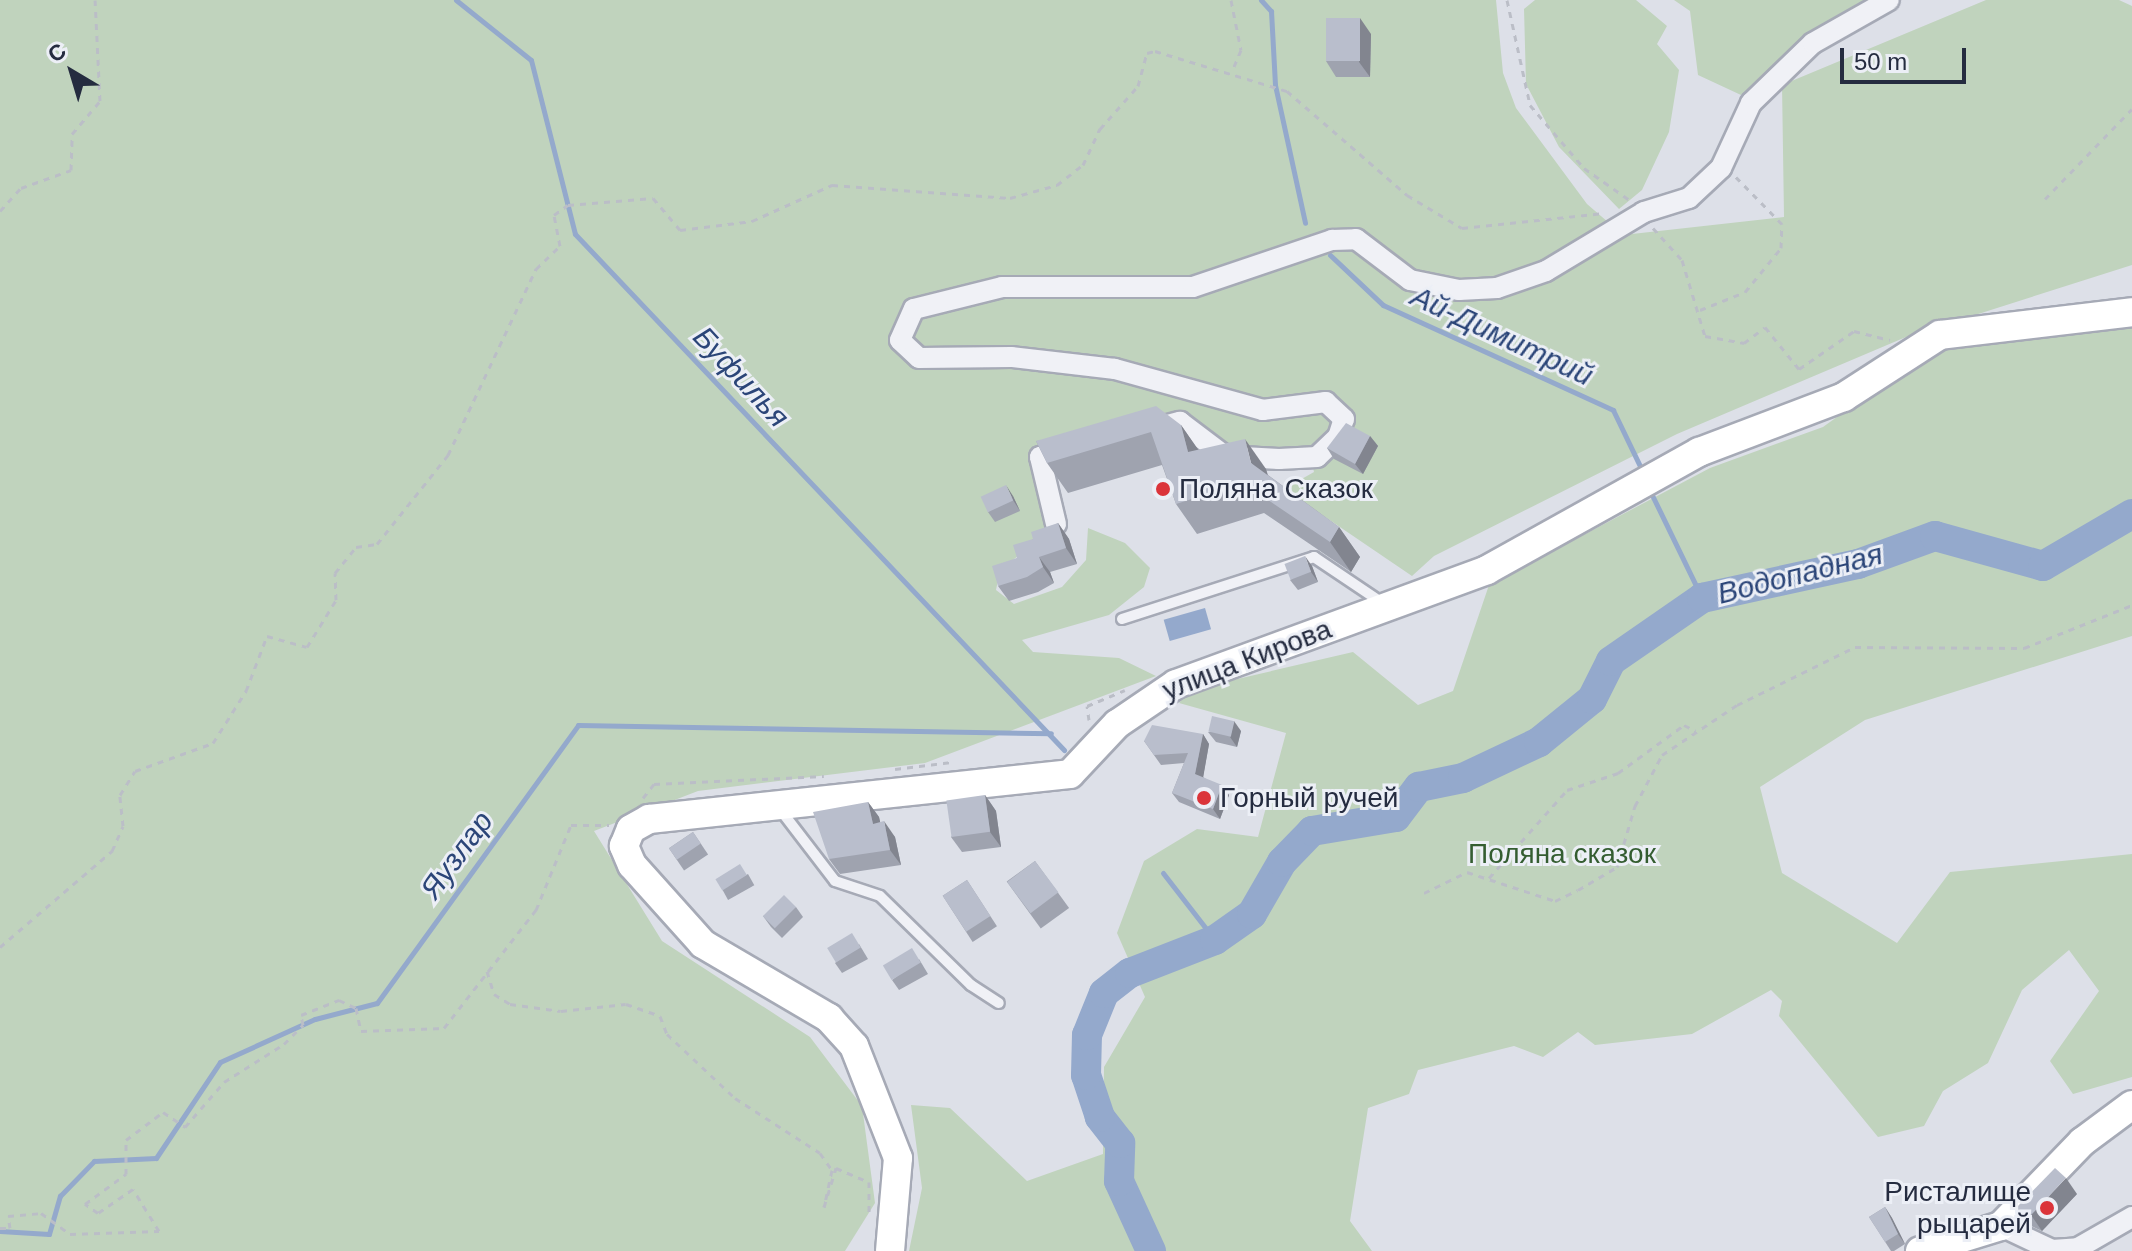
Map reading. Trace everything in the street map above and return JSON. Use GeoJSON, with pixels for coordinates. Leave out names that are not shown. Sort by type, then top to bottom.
{"type":"FeatureCollection","features":[{"type":"Feature","properties":{"kind":"street"},"geometry":{"type":"LineString","coordinates":[[1133,434],[1180,422],[1225,456],[1317,457],[1338,437],[1344,419],[1326,402],[1263,410],[1115,369],[1011,357],[919,358],[900,340],[914,309],[1002,287],[1193,287],[1332,240],[1356,239],[1410,280],[1497,288],[1546,271],[1644,212],[1689,198],[1721,168],[1751,103],[1813,43],[1889,0]]}},
{"type":"Feature","properties":{"kind":"street","name":"улица Кирова"},"geometry":{"type":"LineString","coordinates":[[890,1251],[898,1158],[854,1046],[829,1018],[703,944],[654,894],[624,846],[631,829],[649,819],[779,808],[1070,774],[1127,716],[1176,684],[1487,570],[1699,452],[1844,397],[1909,350],[1966,328],[2132,312]]}},
{"type":"Feature","properties":{"kind":"street"},"geometry":{"type":"LineString","coordinates":[[1056,524],[1040,457],[1087,446]]}},
{"type":"Feature","properties":{"kind":"street"},"geometry":{"type":"LineString","coordinates":[[1920,1251],[2001,1226],[2082,1142],[2132,1105]]}},
{"type":"Feature","properties":{"kind":"street"},"geometry":{"type":"LineString","coordinates":[[2001,1226],[2052,1250],[2078,1248],[2132,1217]]}},
{"type":"Feature","properties":{"kind":"lane"},"geometry":{"type":"LineString","coordinates":[[1122,619],[1314,557],[1389,607]]}},
{"type":"Feature","properties":{"kind":"lane"},"geometry":{"type":"LineString","coordinates":[[779,808],[835,881],[880,896],[971,985],[999,1003]]}},
{"type":"Feature","properties":{"kind":"path"},"geometry":{"type":"LineString","coordinates":[[0,211],[21,188],[71,170],[72,134],[100,101],[95,0]]}},
{"type":"Feature","properties":{"kind":"path"},"geometry":{"type":"LineString","coordinates":[[1231,0],[1241,50],[1233,69]]}},
{"type":"Feature","properties":{"kind":"path"},"geometry":{"type":"LineString","coordinates":[[1507,0],[1530,105],[1584,168],[1644,212],[1682,260],[1700,310],[1705,336],[1744,343],[1765,327],[1799,369],[1842,336],[1867,328],[1909,350]]}},
{"type":"Feature","properties":{"kind":"path"},"geometry":{"type":"LineString","coordinates":[[0,947],[112,851],[123,826],[120,795],[135,771],[213,743],[246,691],[267,636],[307,647],[336,600],[335,573],[356,547],[377,544],[448,455],[536,269],[560,246],[554,215],[568,205],[653,198],[680,230],[752,221],[832,185],[1010,198],[1057,185],[1083,165],[1100,129],[1138,86],[1147,53],[1233,69],[1287,91],[1407,195],[1462,228],[1644,212]]}},
{"type":"Feature","properties":{"kind":"path"},"geometry":{"type":"LineString","coordinates":[[2045,199],[2132,109]]}},
{"type":"Feature","properties":{"kind":"path"},"geometry":{"type":"LineString","coordinates":[[1700,310],[1745,292],[1781,248],[1782,224],[1745,181],[1721,168]]}},
{"type":"Feature","properties":{"kind":"path"},"geometry":{"type":"LineString","coordinates":[[1424,893],[1453,874],[1489,878],[1555,901],[1617,867],[1647,775],[1697,731],[1855,647],[2024,648],[2132,605]]}},
{"type":"Feature","properties":{"kind":"path"},"geometry":{"type":"LineString","coordinates":[[1096,725],[1087,706],[1128,689]]}},
{"type":"Feature","properties":{"kind":"path"},"geometry":{"type":"LineString","coordinates":[[1489,878],[1567,790],[1618,773],[1684,725],[1697,731]]}},
{"type":"Feature","properties":{"kind":"path"},"geometry":{"type":"LineString","coordinates":[[881,771],[959,762]]}},
{"type":"Feature","properties":{"kind":"path"},"geometry":{"type":"LineString","coordinates":[[636,808],[654,784],[828,776]]}},
{"type":"Feature","properties":{"kind":"path"},"geometry":{"type":"LineString","coordinates":[[0,1228],[10,1228],[8,1216],[41,1213],[70,1234],[159,1231],[133,1189],[98,1213],[85,1204],[126,1174],[126,1140],[163,1112],[185,1127],[224,1082],[284,1044],[311,1010],[339,1000],[356,1008],[361,1031],[444,1028],[545,895],[571,825],[610,825],[623,816]]}},
{"type":"Feature","properties":{"kind":"path"},"geometry":{"type":"LineString","coordinates":[[487,971],[494,994],[510,1004],[561,1011],[626,1004],[660,1016],[667,1034],[735,1098],[820,1153],[832,1170],[824,1207],[836,1168],[869,1182],[869,1220]]}},
{"type":"Feature","properties":{"kind":"green space"},"geometry":{"type":"Polygon","coordinates":[[[0,0],[1496,0],[1503,73],[1516,108],[1587,204],[1623,235],[1784,217],[1782,85],[1986,0],[2119,0],[2132,6],[2132,265],[1906,337],[1677,434],[1434,556],[1412,576],[1284,489],[1314,472],[1308,447],[1225,449],[1179,416],[1035,448],[1053,529],[1000,570],[996,590],[1014,604],[1062,587],[1086,560],[1088,528],[1125,543],[1150,568],[1144,587],[1109,615],[1022,640],[1033,652],[1119,658],[1156,676],[925,763],[698,791],[594,831],[662,941],[810,1037],[862,1106],[875,1203],[845,1251],[0,1251],[0,0]]]}},
{"type":"Feature","properties":{"kind":"green space"},"geometry":{"type":"Polygon","coordinates":[[[1535,0],[1636,0],[1667,26],[1657,44],[1679,70],[1669,132],[1642,190],[1619,209],[1559,147],[1526,84],[1524,9],[1535,0]]]}},
{"type":"Feature","properties":{"kind":"green space"},"geometry":{"type":"Polygon","coordinates":[[[1674,0],[1865,0],[1741,95],[1698,75],[1690,11],[1674,0]]]}},
{"type":"Feature","properties":{"kind":"green space","name":"Поляна сказок"},"geometry":{"type":"Polygon","coordinates":[[[2132,324],[2132,636],[1865,720],[1760,787],[1782,873],[1897,943],[1950,872],[2132,854],[2132,1077],[2073,1094],[2050,1061],[2099,991],[2069,950],[2022,990],[1988,1063],[1943,1091],[1924,1126],[1878,1137],[1779,1016],[1782,1001],[1771,990],[1692,1034],[1595,1045],[1578,1032],[1543,1057],[1514,1046],[1418,1070],[1409,1094],[1368,1108],[1350,1221],[1372,1251],[909,1251],[922,1188],[911,1105],[950,1108],[1027,1181],[1103,1154],[1104,1067],[1145,997],[1117,933],[1144,861],[1197,829],[1258,837],[1286,733],[1179,703],[1190,690],[1353,652],[1418,705],[1453,691],[1489,585],[1710,468],[1823,427],[1936,346],[2132,324]]]}},
{"type":"Feature","properties":{"kind":"water"},"geometry":{"type":"Polygon","coordinates":[[[1205,608],[1211,629],[1170,641],[1164,620],[1205,608]]]}},
{"type":"Feature","properties":{"kind":"building"},"geometry":{"type":"Polygon","coordinates":[[[1326,18],[1360,18],[1360,61],[1326,61],[1326,18]]]}},
{"type":"Feature","properties":{"kind":"building"},"geometry":{"type":"Polygon","coordinates":[[[1156,406],[1181,425],[1188,452],[1245,439],[1251,463],[1339,527],[1330,542],[1243,483],[1176,504],[1151,432],[1047,463],[1036,441],[1156,406]]]}},
{"type":"Feature","properties":{"kind":"building"},"geometry":{"type":"Polygon","coordinates":[[[1346,423],[1370,436],[1355,464],[1327,448],[1346,423]]]}},
{"type":"Feature","properties":{"kind":"building"},"geometry":{"type":"Polygon","coordinates":[[[1006,485],[1013,500],[988,512],[981,497],[1006,485]]]}},
{"type":"Feature","properties":{"kind":"building"},"geometry":{"type":"Polygon","coordinates":[[[1058,523],[1066,548],[1039,557],[1043,567],[1027,577],[998,586],[992,566],[1017,558],[1013,545],[1033,539],[1031,532],[1058,523]]]}},
{"type":"Feature","properties":{"kind":"building"},"geometry":{"type":"Polygon","coordinates":[[[1305,556],[1311,572],[1291,580],[1284,564],[1305,556]]]}},
{"type":"Feature","properties":{"kind":"building"},"geometry":{"type":"Polygon","coordinates":[[[1212,716],[1234,721],[1231,737],[1208,732],[1212,716]]]}},
{"type":"Feature","properties":{"kind":"building"},"geometry":{"type":"Polygon","coordinates":[[[1152,725],[1203,734],[1195,774],[1222,785],[1213,809],[1172,793],[1188,753],[1154,755],[1144,741],[1152,725]]]}},
{"type":"Feature","properties":{"kind":"building"},"geometry":{"type":"Polygon","coordinates":[[[985,795],[990,832],[952,837],[946,800],[985,795]]]}},
{"type":"Feature","properties":{"kind":"building"},"geometry":{"type":"Polygon","coordinates":[[[868,802],[873,824],[884,821],[890,850],[829,859],[813,812],[868,802]]]}},
{"type":"Feature","properties":{"kind":"building"},"geometry":{"type":"Polygon","coordinates":[[[693,832],[701,844],[677,860],[669,848],[693,832]]]}},
{"type":"Feature","properties":{"kind":"building"},"geometry":{"type":"Polygon","coordinates":[[[1035,861],[1058,892],[1031,913],[1007,882],[1035,861]]]}},
{"type":"Feature","properties":{"kind":"building"},"geometry":{"type":"Polygon","coordinates":[[[740,864],[747,875],[722,890],[715,879],[740,864]]]}},
{"type":"Feature","properties":{"kind":"building"},"geometry":{"type":"Polygon","coordinates":[[[967,880],[990,916],[966,932],[943,896],[967,880]]]}},
{"type":"Feature","properties":{"kind":"building"},"geometry":{"type":"Polygon","coordinates":[[[784,895],[796,907],[775,928],[763,916],[784,895]]]}},
{"type":"Feature","properties":{"kind":"building"},"geometry":{"type":"Polygon","coordinates":[[[852,933],[861,948],[836,963],[827,948],[852,933]]]}},
{"type":"Feature","properties":{"kind":"building"},"geometry":{"type":"Polygon","coordinates":[[[912,948],[921,963],[892,980],[883,966],[912,948]]]}},
{"type":"Feature","properties":{"kind":"building"},"geometry":{"type":"Polygon","coordinates":[[[2055,1168],[2066,1178],[2031,1215],[2016,1208],[2055,1168]]]}},
{"type":"Feature","properties":{"kind":"building"},"geometry":{"type":"Polygon","coordinates":[[[1885,1207],[1898,1234],[1885,1242],[1869,1217],[1885,1207]]]}},
{"type":"Feature","properties":{"kind":"waterway","name":"Буфилья"},"geometry":{"type":"LineString","coordinates":[[456,0],[531,60],[575,234],[1064,750]]}},
{"type":"Feature","properties":{"kind":"waterway","name":"Ай-Димитрий"},"geometry":{"type":"LineString","coordinates":[[1261,0],[1271,11],[1275,85],[1305,223]]}},
{"type":"Feature","properties":{"kind":"waterway","name":"Ай-Димитрий"},"geometry":{"type":"LineString","coordinates":[[1330,255],[1383,305],[1613,410],[1640,466]]}},
{"type":"Feature","properties":{"kind":"waterway","name":"Ай-Димитрий"},"geometry":{"type":"LineString","coordinates":[[1652,495],[1702,598]]}},
{"type":"Feature","properties":{"kind":"waterway","name":"Водопадная"},"geometry":{"type":"LineString","coordinates":[[1151,1251],[1119,1181],[1120,1143],[1100,1117],[1086,1075],[1087,1035],[1104,993],[1130,973],[1215,940],[1252,914],[1282,862],[1312,831],[1396,817],[1419,787],[1463,778],[1539,742],[1592,699],[1611,661],[1702,598],[1858,564],[1935,536],[2043,566],[2132,514]]}},
{"type":"Feature","properties":{"kind":"waterway","name":"Яузлар"},"geometry":{"type":"LineString","coordinates":[[0,1231],[49,1234],[60,1196],[94,1161],[156,1158],[220,1062],[315,1019],[377,1003],[578,725],[1051,733]]}},
{"type":"Feature","properties":{"kind":"waterway","name":"Яузлар"},"geometry":{"type":"LineString","coordinates":[[1163,873],[1215,940]]}},
{"type":"Feature","properties":{"kind":"place","name":"Поляна Сказок"},"geometry":{"type":"Point","coordinates":[1163,489]}},
{"type":"Feature","properties":{"kind":"place","name":"Горный ручей"},"geometry":{"type":"Point","coordinates":[1204,798]}},
{"type":"Feature","properties":{"kind":"place","name":"Ристалище рыцарей"},"geometry":{"type":"Point","coordinates":[2047,1208]}}]}
